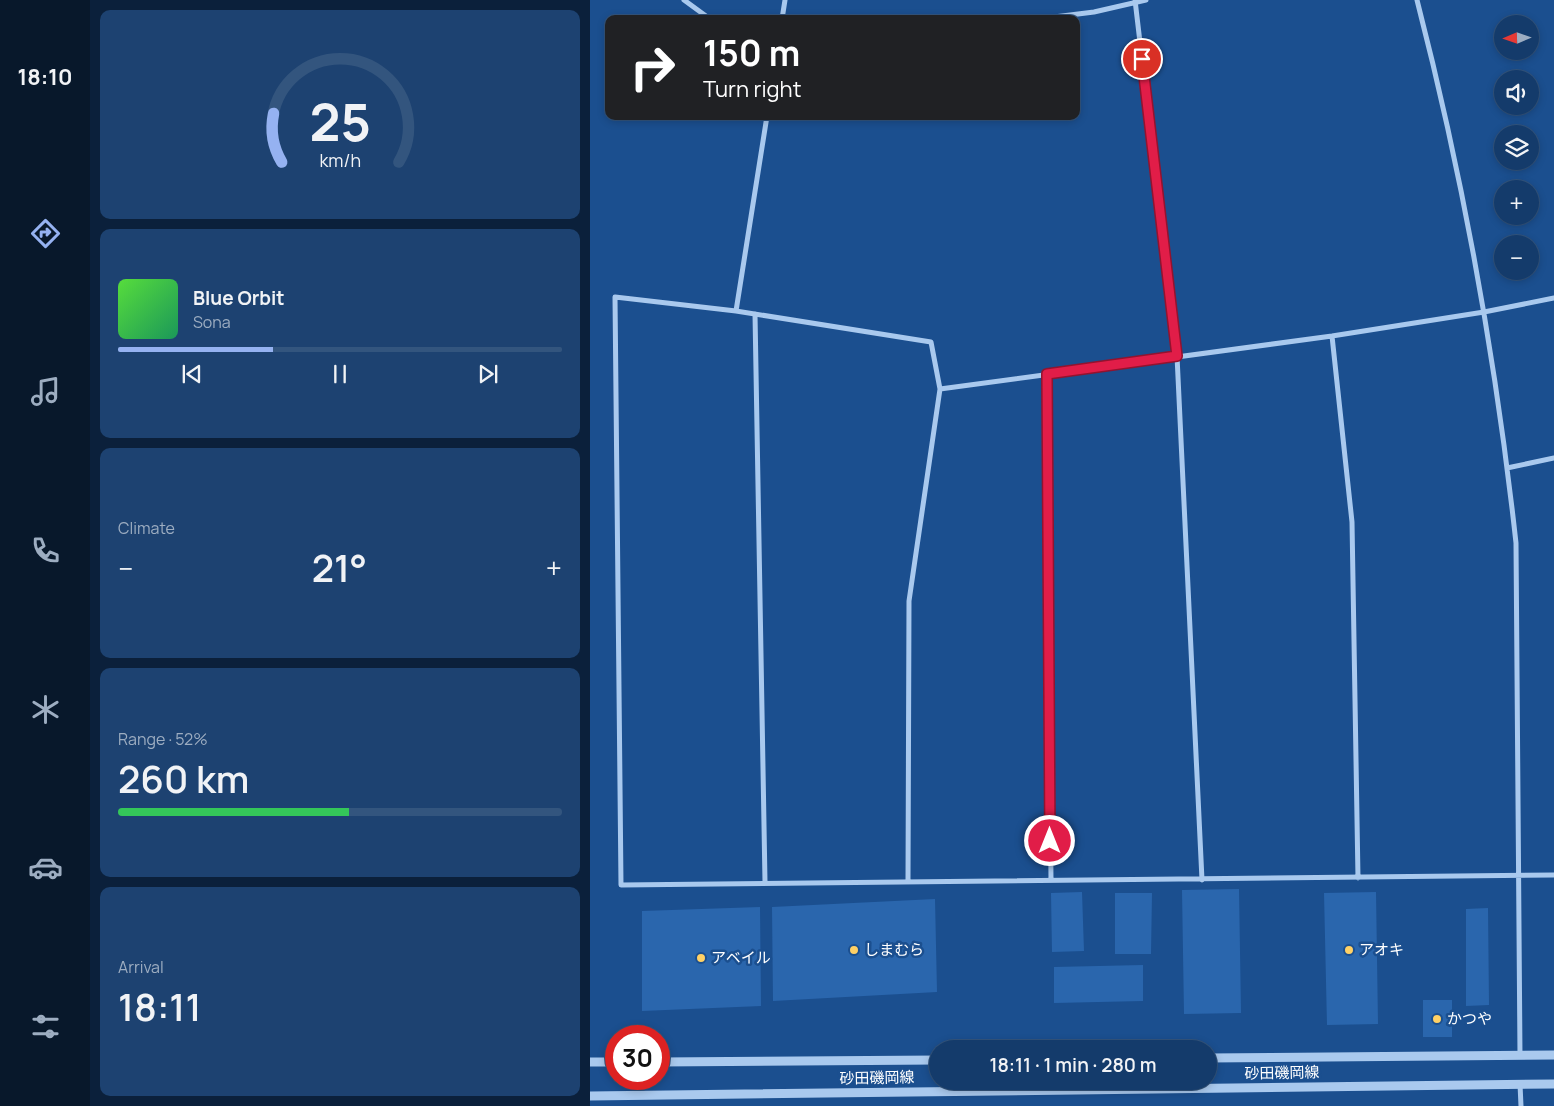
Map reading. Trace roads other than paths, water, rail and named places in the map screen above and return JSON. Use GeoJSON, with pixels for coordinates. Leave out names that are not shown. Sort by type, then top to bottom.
{"type":"FeatureCollection","features":[{"type":"Feature","properties":{"kind":"street"},"geometry":{"type":"LineString","coordinates":[[684,0],[705,15]]}},
{"type":"Feature","properties":{"kind":"street"},"geometry":{"type":"LineString","coordinates":[[783,15],[785,0]]}},
{"type":"Feature","properties":{"kind":"street"},"geometry":{"type":"LineString","coordinates":[[1070,15],[1094,12],[1146,0]]}},
{"type":"Feature","properties":{"kind":"street"},"geometry":{"type":"LineString","coordinates":[[1417,0],[1441,91],[1484,312],[1508,468],[1516,544],[1520,1056]]}},
{"type":"Feature","properties":{"kind":"street"},"geometry":{"type":"LineString","coordinates":[[1135,1],[1177,356],[1202,880]]}},
{"type":"Feature","properties":{"kind":"street"},"geometry":{"type":"LineString","coordinates":[[736,311],[766,120]]}},
{"type":"Feature","properties":{"kind":"street"},"geometry":{"type":"LineString","coordinates":[[908,882],[909,600],[940,388],[931,342],[736,311],[615,297],[621,885],[765,882],[908,882],[1050,880],[1202,880],[1554,875]]}},
{"type":"Feature","properties":{"kind":"street"},"geometry":{"type":"LineString","coordinates":[[940,388],[1332,336],[1484,312],[1554,298]]}},
{"type":"Feature","properties":{"kind":"street"},"geometry":{"type":"LineString","coordinates":[[755,314],[765,882]]}},
{"type":"Feature","properties":{"kind":"street"},"geometry":{"type":"LineString","coordinates":[[1332,336],[1352,522],[1358,878]]}},
{"type":"Feature","properties":{"kind":"street"},"geometry":{"type":"LineString","coordinates":[[1047,374],[1050,880]]}},
{"type":"Feature","properties":{"kind":"street"},"geometry":{"type":"LineString","coordinates":[[1508,468],[1554,458]]}},
{"type":"Feature","properties":{"kind":"street","name":"砂田磯岡線"},"geometry":{"type":"LineString","coordinates":[[1217,1058],[1554,1056]]}},
{"type":"Feature","properties":{"kind":"street","name":"砂田磯岡線"},"geometry":{"type":"LineString","coordinates":[[670,1062],[929,1060]]}},
{"type":"Feature","properties":{"kind":"street"},"geometry":{"type":"LineString","coordinates":[[590,1062],[605,1062]]}},
{"type":"Feature","properties":{"kind":"street"},"geometry":{"type":"LineString","coordinates":[[1520,1084],[1521,1106]]}},
{"type":"Feature","properties":{"kind":"street","name":"砂田磯岡線"},"geometry":{"type":"LineString","coordinates":[[590,1096],[1554,1084]]}},
{"type":"Feature","properties":{"kind":"place","name":"しまむら"},"geometry":{"type":"Point","coordinates":[854,950]}},
{"type":"Feature","properties":{"kind":"place","name":"アオキ"},"geometry":{"type":"Point","coordinates":[1349,950]}},
{"type":"Feature","properties":{"kind":"place","name":"アベイル"},"geometry":{"type":"Point","coordinates":[701,958]}},
{"type":"Feature","properties":{"kind":"place","name":"かつや"},"geometry":{"type":"Point","coordinates":[1437,1019]}}]}
